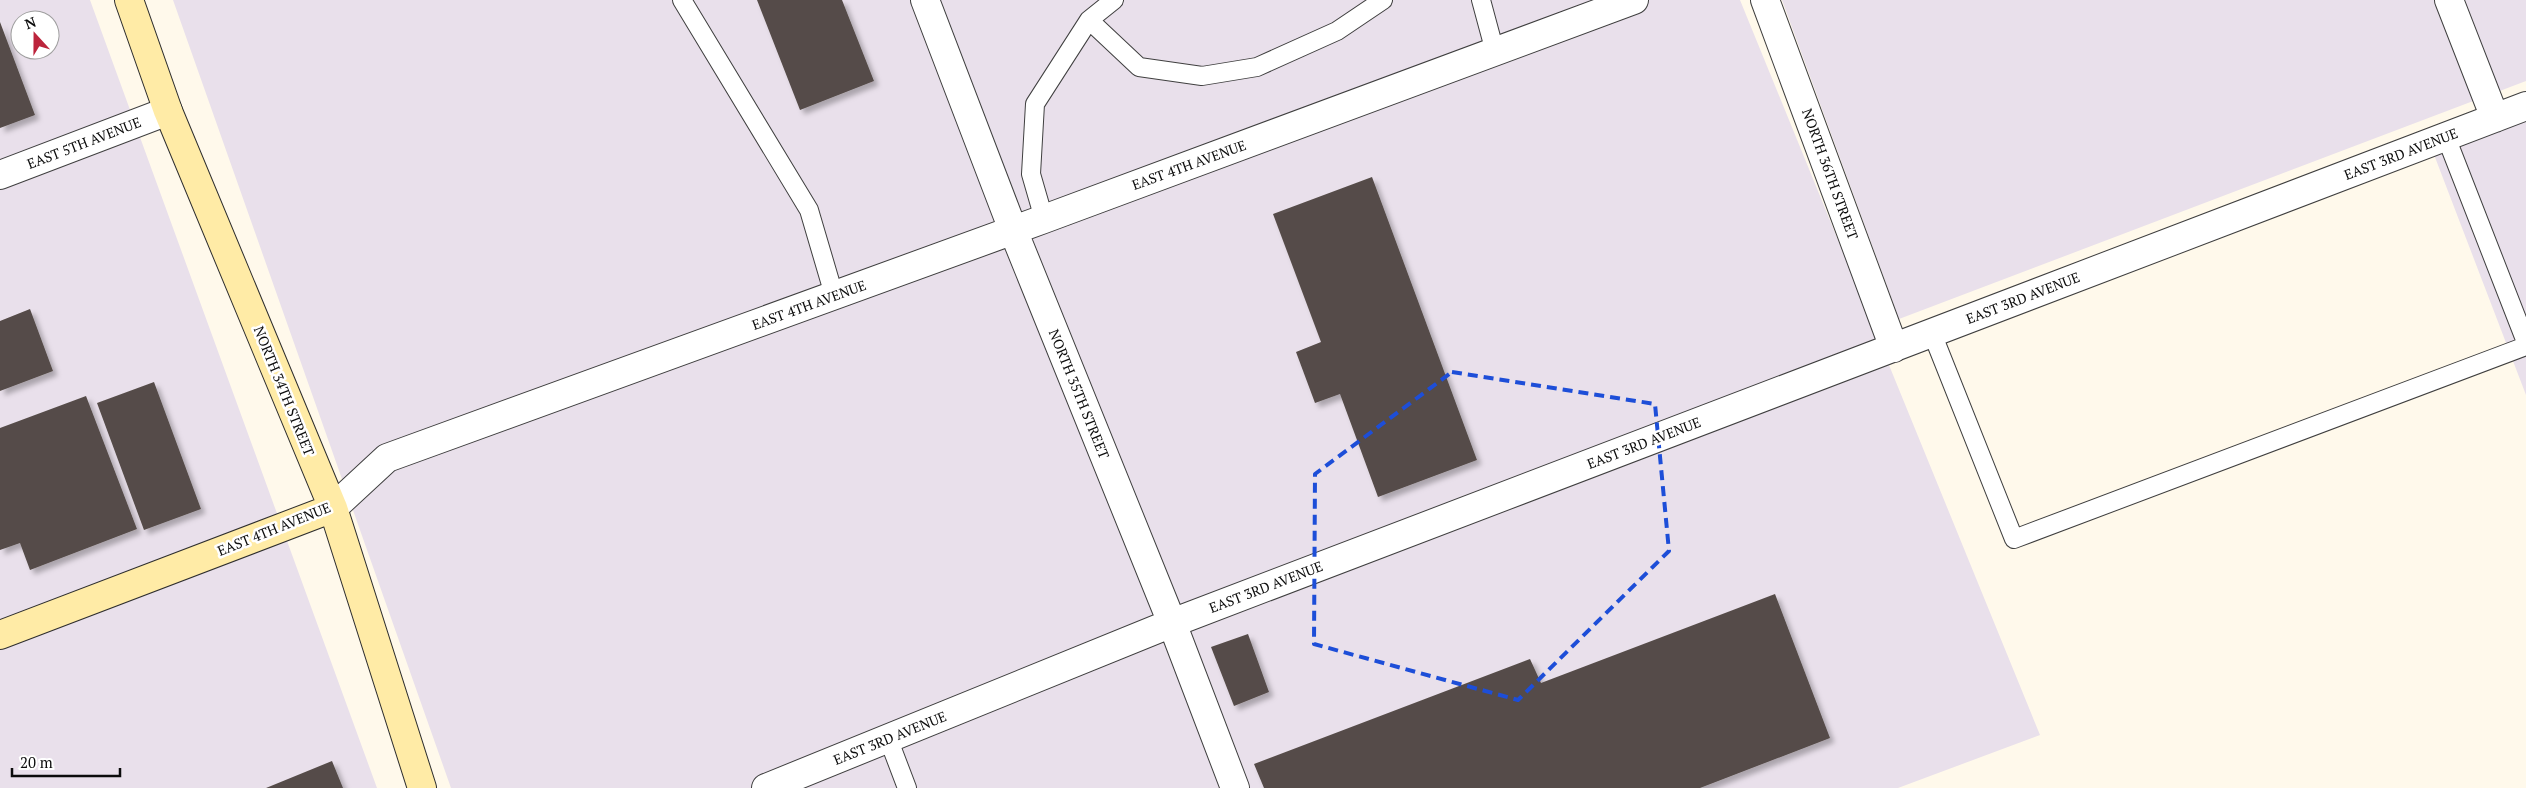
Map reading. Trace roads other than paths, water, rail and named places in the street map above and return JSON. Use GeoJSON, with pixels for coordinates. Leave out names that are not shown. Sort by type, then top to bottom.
{"type":"FeatureCollection","features":[{"type":"Feature","properties":{"kind":"street","name":"NORTH 34TH STREET"},"geometry":{"type":"LineString","coordinates":[[129,0],[168,111],[332,508],[422,788]]}},
{"type":"Feature","properties":{"kind":"street","name":"NORTH 35TH STREET"},"geometry":{"type":"LineString","coordinates":[[925,0],[1012,230],[1172,623],[1235,788]]}},
{"type":"Feature","properties":{"kind":"street","name":"EAST 4TH AVENUE"},"geometry":{"type":"LineString","coordinates":[[0,635],[332,508],[387,458],[1044,219],[1634,0]]}},
{"type":"Feature","properties":{"kind":"street","name":"NORTH 36TH STREET"},"geometry":{"type":"LineString","coordinates":[[1765,0],[1894,348]]}},
{"type":"Feature","properties":{"kind":"street"},"geometry":{"type":"LineString","coordinates":[[2449,0],[2495,118]]}},
{"type":"Feature","properties":{"kind":"street","name":"EAST 3RD AVENUE"},"geometry":{"type":"LineString","coordinates":[[766,788],[1172,623],[2526,106]]}},
{"type":"Feature","properties":{"kind":"street","name":"EAST 5TH AVENUE"},"geometry":{"type":"LineString","coordinates":[[0,175],[168,111]]}},
{"type":"Feature","properties":{"kind":"lane"},"geometry":{"type":"LineString","coordinates":[[682,0],[809,210],[834,296]]}},
{"type":"Feature","properties":{"kind":"lane"},"geometry":{"type":"LineString","coordinates":[[1044,219],[1031,174],[1034,104],[1090,20],[1114,0]]}},
{"type":"Feature","properties":{"kind":"lane"},"geometry":{"type":"LineString","coordinates":[[1090,20],[1139,67],[1202,76],[1257,66],[1337,31],[1383,0]]}},
{"type":"Feature","properties":{"kind":"lane"},"geometry":{"type":"LineString","coordinates":[[1481,0],[1495,52]]}},
{"type":"Feature","properties":{"kind":"lane"},"geometry":{"type":"LineString","coordinates":[[2446,137],[2526,342]]}},
{"type":"Feature","properties":{"kind":"lane"},"geometry":{"type":"LineString","coordinates":[[1932,333],[2014,539],[2526,346]]}},
{"type":"Feature","properties":{"kind":"lane"},"geometry":{"type":"LineString","coordinates":[[888,738],[907,788]]}}]}
